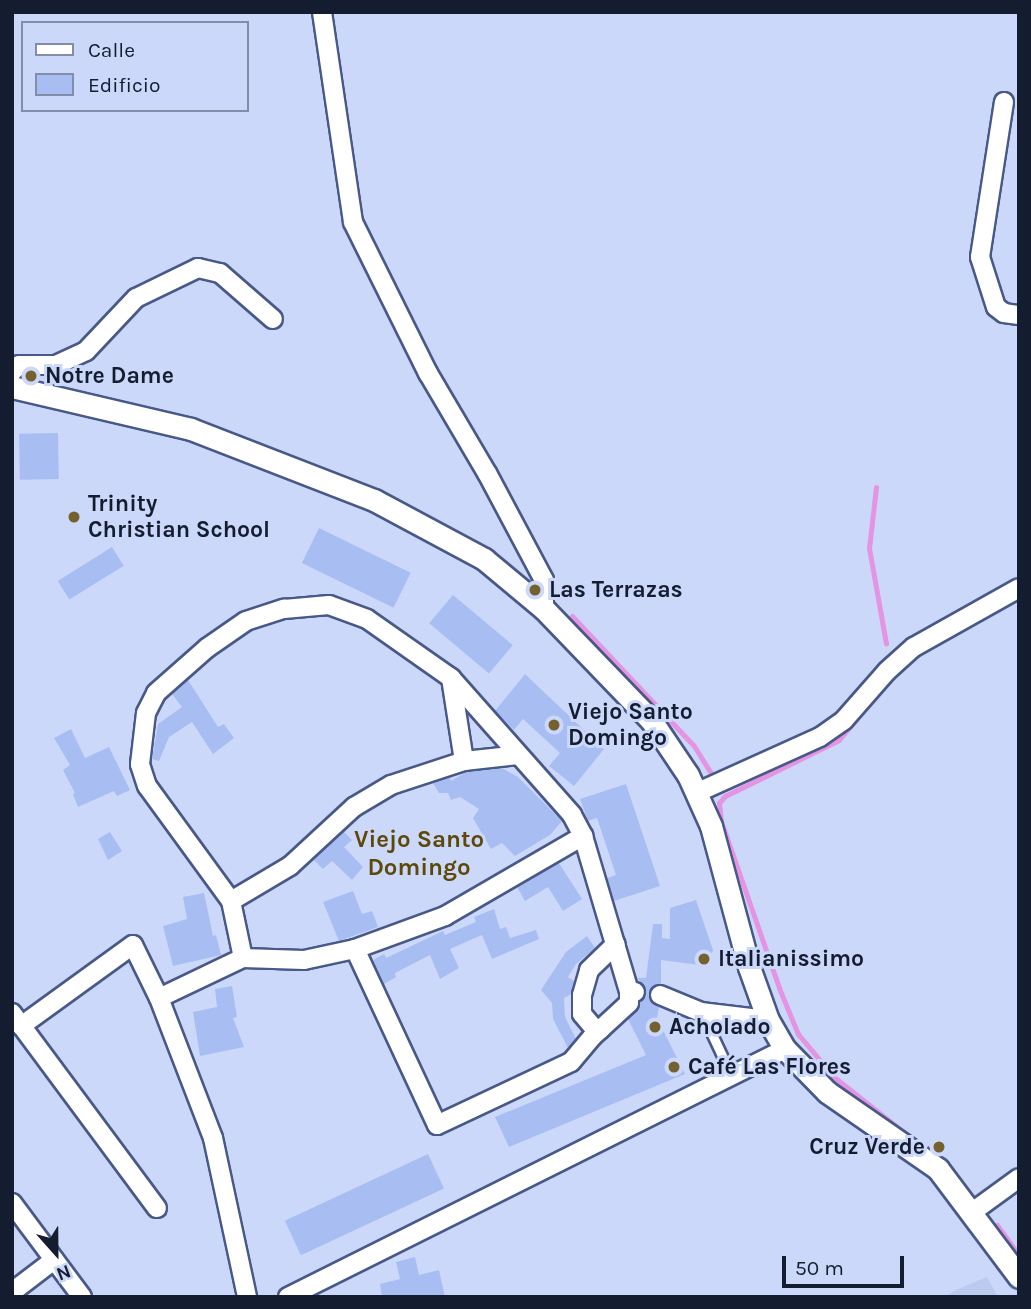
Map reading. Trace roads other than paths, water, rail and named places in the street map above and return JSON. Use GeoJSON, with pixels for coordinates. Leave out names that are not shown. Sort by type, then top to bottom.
{"type":"FeatureCollection","features":[{"type":"Feature","properties":{"kind":"street"},"geometry":{"type":"LineString","coordinates":[[322,12],[353,222],[428,373],[487,473],[544,580],[544,609]]}},
{"type":"Feature","properties":{"kind":"street"},"geometry":{"type":"LineString","coordinates":[[1004,102],[980,257],[996,307],[1004,313],[1019,315]]}},
{"type":"Feature","properties":{"kind":"street"},"geometry":{"type":"LineString","coordinates":[[12,372],[19,365],[56,365],[86,351],[136,298],[198,268],[220,273],[273,318]]}},
{"type":"Feature","properties":{"kind":"street"},"geometry":{"type":"LineString","coordinates":[[12,387],[191,429],[373,500],[484,559],[544,609],[651,720],[677,755],[710,826],[749,967],[768,1020],[785,1049],[827,1092],[938,1168],[1019,1277]]}},
{"type":"Feature","properties":{"kind":"street"},"geometry":{"type":"LineString","coordinates":[[696,793],[821,737],[844,720],[887,671],[914,647],[1019,588]]}},
{"type":"Feature","properties":{"kind":"street"},"geometry":{"type":"LineString","coordinates":[[243,958],[231,901],[147,786],[140,764],[146,713],[156,693],[207,648],[246,621],[284,609],[329,605],[368,619],[451,678],[572,815],[583,836],[632,992],[629,1003],[571,1062],[437,1125],[355,950]]}},
{"type":"Feature","properties":{"kind":"street"},"geometry":{"type":"LineString","coordinates":[[451,678],[464,761]]}},
{"type":"Feature","properties":{"kind":"street"},"geometry":{"type":"LineString","coordinates":[[231,901],[290,866],[354,807],[391,785],[464,761],[518,755]]}},
{"type":"Feature","properties":{"kind":"street"},"geometry":{"type":"LineString","coordinates":[[159,998],[243,958],[304,960],[355,950],[445,916],[583,836]]}},
{"type":"Feature","properties":{"kind":"street"},"geometry":{"type":"LineString","coordinates":[[601,1030],[593,1027],[582,1014],[582,995],[589,970],[616,944]]}},
{"type":"Feature","properties":{"kind":"street"},"geometry":{"type":"LineString","coordinates":[[157,1208],[17,1020],[133,945],[159,998],[213,1138],[247,1297]]}},
{"type":"Feature","properties":{"kind":"street"},"geometry":{"type":"LineString","coordinates":[[660,995],[701,1012],[768,1020]]}},
{"type":"Feature","properties":{"kind":"street"},"geometry":{"type":"LineString","coordinates":[[288,1297],[785,1049]]}},
{"type":"Feature","properties":{"kind":"street"},"geometry":{"type":"LineString","coordinates":[[971,1213],[1019,1178]]}},
{"type":"Feature","properties":{"kind":"street"},"geometry":{"type":"LineString","coordinates":[[12,1203],[82,1297]]}},
{"type":"Feature","properties":{"kind":"street"},"geometry":{"type":"LineString","coordinates":[[12,1292],[54,1260]]}},
{"type":"Feature","properties":{"kind":"lane"},"geometry":{"type":"LineString","coordinates":[[701,1012],[731,1075]]}},
{"type":"Feature","properties":{"kind":"waterway"},"geometry":{"type":"LineString","coordinates":[[876,487],[869,548],[886,643]]}},
{"type":"Feature","properties":{"kind":"waterway"},"geometry":{"type":"LineString","coordinates":[[572,616],[694,746],[711,773]]}},
{"type":"Feature","properties":{"kind":"waterway"},"geometry":{"type":"LineString","coordinates":[[858,717],[839,740],[725,796],[719,803],[721,821],[779,988],[798,1034],[834,1077],[916,1142]]}},
{"type":"Feature","properties":{"kind":"waterway"},"geometry":{"type":"LineString","coordinates":[[997,1225],[1019,1255]]}},
{"type":"Feature","properties":{"kind":"place","name":"Notre Dame"},"geometry":{"type":"Point","coordinates":[31,376]}},
{"type":"Feature","properties":{"kind":"place","name":"Trinity Christian School"},"geometry":{"type":"Point","coordinates":[74,517]}},
{"type":"Feature","properties":{"kind":"place","name":"Las Terrazas"},"geometry":{"type":"Point","coordinates":[535,590]}},
{"type":"Feature","properties":{"kind":"place","name":"Viejo Santo Domingo"},"geometry":{"type":"Point","coordinates":[554,725]}},
{"type":"Feature","properties":{"kind":"place","name":"Italianissimo"},"geometry":{"type":"Point","coordinates":[704,959]}},
{"type":"Feature","properties":{"kind":"place","name":"Acholado"},"geometry":{"type":"Point","coordinates":[655,1027]}},
{"type":"Feature","properties":{"kind":"place","name":"Café Las Flores"},"geometry":{"type":"Point","coordinates":[674,1067]}},
{"type":"Feature","properties":{"kind":"place","name":"Cruz Verde"},"geometry":{"type":"Point","coordinates":[939,1147]}},
{"type":"Feature","properties":{"kind":"district","name":"Viejo Santo Domingo"},"geometry":{"type":"Point","coordinates":[419,854]}}]}
